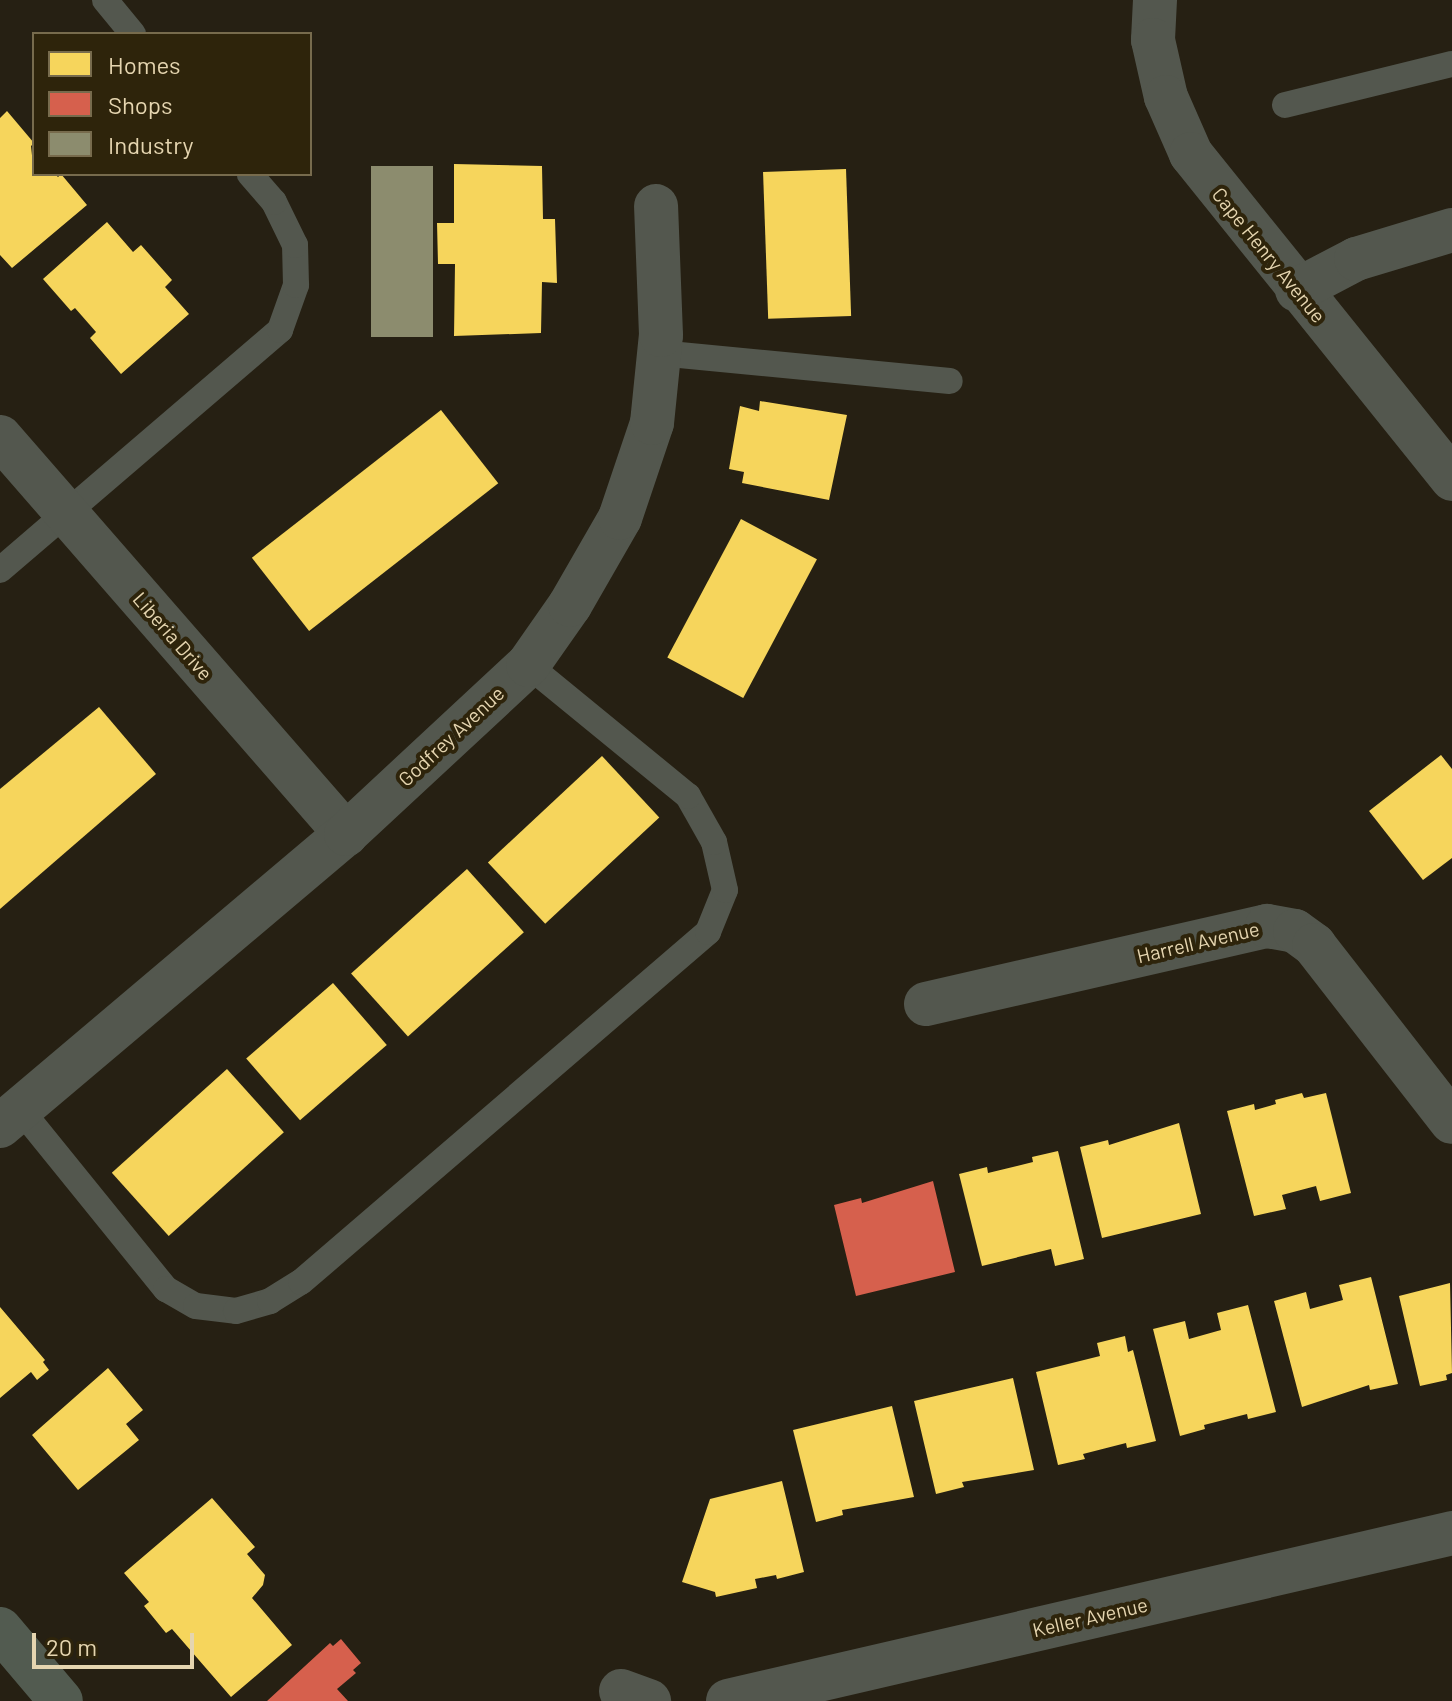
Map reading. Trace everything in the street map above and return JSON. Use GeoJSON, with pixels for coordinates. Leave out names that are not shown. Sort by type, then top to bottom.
{"type":"FeatureCollection","features":[{"type":"Feature","properties":{"kind":"main road"},"geometry":{"type":"LineString","coordinates":[[0,1629],[61,1701]]}},
{"type":"Feature","properties":{"kind":"street","name":"Cape Henry Avenue"},"geometry":{"type":"LineString","coordinates":[[1155,0],[1153,40],[1166,97],[1191,154],[1297,290],[1452,479]]}},
{"type":"Feature","properties":{"kind":"street","name":"Godfrey Avenue"},"geometry":{"type":"LineString","coordinates":[[10,1118],[346,834],[528,665],[570,605],[620,518],[652,423],[659,353],[656,206]]}},
{"type":"Feature","properties":{"kind":"street"},"geometry":{"type":"LineString","coordinates":[[1297,290],[1356,259],[1452,230]]}},
{"type":"Feature","properties":{"kind":"street","name":"Liberia Drive"},"geometry":{"type":"LineString","coordinates":[[0,437],[346,834]]}},
{"type":"Feature","properties":{"kind":"street","name":"Harrell Avenue"},"geometry":{"type":"LineString","coordinates":[[926,1004],[1267,926],[1295,931],[1314,945],[1446,1114]]}},
{"type":"Feature","properties":{"kind":"street","name":"Keller Avenue"},"geometry":{"type":"LineString","coordinates":[[728,1701],[1452,1533]]}},
{"type":"Feature","properties":{"kind":"lane"},"geometry":{"type":"LineString","coordinates":[[105,0],[131,32]]}},
{"type":"Feature","properties":{"kind":"lane"},"geometry":{"type":"LineString","coordinates":[[1285,105],[1452,64]]}},
{"type":"Feature","properties":{"kind":"lane"},"geometry":{"type":"LineString","coordinates":[[0,570],[280,330],[296,285],[295,245],[274,202],[252,176]]}},
{"type":"Feature","properties":{"kind":"lane"},"geometry":{"type":"LineString","coordinates":[[659,353],[950,381]]}},
{"type":"Feature","properties":{"kind":"lane"},"geometry":{"type":"LineString","coordinates":[[10,1118],[166,1289],[196,1306],[236,1311],[270,1301],[301,1282],[708,932],[725,890],[714,842],[688,796],[528,665]]}},
{"type":"Feature","properties":{"kind":"building: Homes"},"geometry":{"type":"Polygon","coordinates":[[[7,111],[32,141],[32,176],[63,176],[87,205],[12,268],[0,255],[0,118],[7,111]]]}},
{"type":"Feature","properties":{"kind":"building: Homes"},"geometry":{"type":"Polygon","coordinates":[[[454,164],[542,166],[543,219],[555,219],[557,283],[542,282],[541,333],[454,336],[455,264],[438,264],[437,223],[454,223],[454,164]]]}},
{"type":"Feature","properties":{"kind":"building: Homes"},"geometry":{"type":"Polygon","coordinates":[[[846,169],[851,316],[768,319],[763,172],[846,169]]]}},
{"type":"Feature","properties":{"kind":"building: Homes"},"geometry":{"type":"Polygon","coordinates":[[[107,222],[133,252],[141,245],[172,280],[165,287],[189,314],[121,374],[90,338],[96,332],[75,308],[71,311],[43,279],[107,222]]]}},
{"type":"Feature","properties":{"kind":"building: Homes"},"geometry":{"type":"Polygon","coordinates":[[[760,401],[847,415],[829,500],[742,483],[744,472],[729,469],[740,406],[759,411],[760,401]]]}},
{"type":"Feature","properties":{"kind":"building: Homes"},"geometry":{"type":"Polygon","coordinates":[[[441,410],[498,483],[309,631],[252,558],[441,410]]]}},
{"type":"Feature","properties":{"kind":"building: Homes"},"geometry":{"type":"Polygon","coordinates":[[[741,519],[817,559],[743,698],[667,658],[741,519]]]}},
{"type":"Feature","properties":{"kind":"building: Homes"},"geometry":{"type":"Polygon","coordinates":[[[99,707],[156,774],[0,909],[0,789],[99,707]]]}},
{"type":"Feature","properties":{"kind":"building: Homes"},"geometry":{"type":"Polygon","coordinates":[[[1441,755],[1452,769],[1452,858],[1423,880],[1369,811],[1441,755]]]}},
{"type":"Feature","properties":{"kind":"building: Homes"},"geometry":{"type":"Polygon","coordinates":[[[602,756],[659,817],[545,924],[488,862],[602,756]]]}},
{"type":"Feature","properties":{"kind":"building: Homes"},"geometry":{"type":"Polygon","coordinates":[[[467,869],[524,932],[408,1037],[351,973],[467,869]]]}},
{"type":"Feature","properties":{"kind":"building: Homes"},"geometry":{"type":"Polygon","coordinates":[[[333,983],[387,1045],[300,1120],[246,1058],[333,983]]]}},
{"type":"Feature","properties":{"kind":"building: Homes"},"geometry":{"type":"Polygon","coordinates":[[[227,1069],[284,1132],[169,1236],[112,1173],[227,1069]]]}},
{"type":"Feature","properties":{"kind":"building: Homes"},"geometry":{"type":"Polygon","coordinates":[[[1302,1093],[1304,1098],[1326,1093],[1351,1193],[1320,1201],[1316,1186],[1282,1195],[1286,1209],[1254,1216],[1227,1111],[1254,1104],[1255,1110],[1276,1104],[1275,1100],[1302,1093]]]}},
{"type":"Feature","properties":{"kind":"building: Homes"},"geometry":{"type":"Polygon","coordinates":[[[1179,1123],[1201,1214],[1102,1238],[1080,1147],[1108,1140],[1109,1145],[1179,1123]]]}},
{"type":"Feature","properties":{"kind":"building: Homes"},"geometry":{"type":"Polygon","coordinates":[[[1058,1151],[1084,1259],[1055,1266],[1051,1249],[982,1266],[959,1174],[987,1167],[988,1173],[1033,1162],[1032,1157],[1058,1151]]]}},
{"type":"Feature","properties":{"kind":"building: Homes"},"geometry":{"type":"Polygon","coordinates":[[[1371,1277],[1398,1384],[1370,1390],[1369,1385],[1302,1407],[1274,1301],[1306,1292],[1310,1309],[1343,1300],[1339,1285],[1371,1277]]]}},
{"type":"Feature","properties":{"kind":"building: Homes"},"geometry":{"type":"Polygon","coordinates":[[[1450,1283],[1452,1373],[1446,1375],[1447,1380],[1420,1386],[1399,1296],[1450,1283]]]}},
{"type":"Feature","properties":{"kind":"building: Homes"},"geometry":{"type":"Polygon","coordinates":[[[1248,1305],[1276,1412],[1248,1419],[1247,1414],[1204,1425],[1205,1429],[1180,1436],[1153,1329],[1185,1321],[1189,1339],[1221,1330],[1217,1313],[1248,1305]]]}},
{"type":"Feature","properties":{"kind":"building: Homes"},"geometry":{"type":"Polygon","coordinates":[[[0,1307],[45,1360],[43,1362],[49,1370],[37,1380],[31,1372],[0,1398],[0,1307]]]}},
{"type":"Feature","properties":{"kind":"building: Homes"},"geometry":{"type":"Polygon","coordinates":[[[1125,1336],[1128,1352],[1133,1350],[1156,1441],[1127,1448],[1126,1443],[1083,1454],[1085,1459],[1058,1465],[1036,1372],[1100,1356],[1097,1343],[1125,1336]]]}},
{"type":"Feature","properties":{"kind":"building: Homes"},"geometry":{"type":"Polygon","coordinates":[[[108,1368],[143,1410],[126,1424],[139,1440],[78,1490],[32,1435],[108,1368]]]}},
{"type":"Feature","properties":{"kind":"building: Homes"},"geometry":{"type":"Polygon","coordinates":[[[1013,1378],[1034,1470],[962,1482],[964,1487],[936,1494],[914,1401],[1013,1378]]]}},
{"type":"Feature","properties":{"kind":"building: Homes"},"geometry":{"type":"Polygon","coordinates":[[[892,1406],[914,1497],[842,1510],[843,1515],[816,1522],[793,1430],[892,1406]]]}},
{"type":"Feature","properties":{"kind":"building: Homes"},"geometry":{"type":"Polygon","coordinates":[[[782,1481],[804,1572],[777,1579],[776,1575],[755,1579],[757,1588],[716,1597],[715,1592],[682,1582],[710,1499],[782,1481]]]}},
{"type":"Feature","properties":{"kind":"building: Homes"},"geometry":{"type":"Polygon","coordinates":[[[212,1498],[255,1547],[247,1554],[265,1575],[263,1585],[252,1598],[292,1645],[231,1697],[172,1629],[166,1633],[144,1606],[149,1602],[124,1573],[212,1498]]]}},
{"type":"Feature","properties":{"kind":"building: Shops"},"geometry":{"type":"Polygon","coordinates":[[[933,1181],[955,1272],[856,1296],[834,1205],[861,1198],[862,1203],[933,1181]]]}},
{"type":"Feature","properties":{"kind":"building: Shops"},"geometry":{"type":"Polygon","coordinates":[[[341,1639],[361,1663],[353,1670],[356,1673],[337,1689],[348,1701],[267,1701],[330,1643],[333,1646],[341,1639]]]}},
{"type":"Feature","properties":{"kind":"building: Industry"},"geometry":{"type":"Polygon","coordinates":[[[371,166],[433,166],[433,337],[371,337],[371,166]]]}}]}
